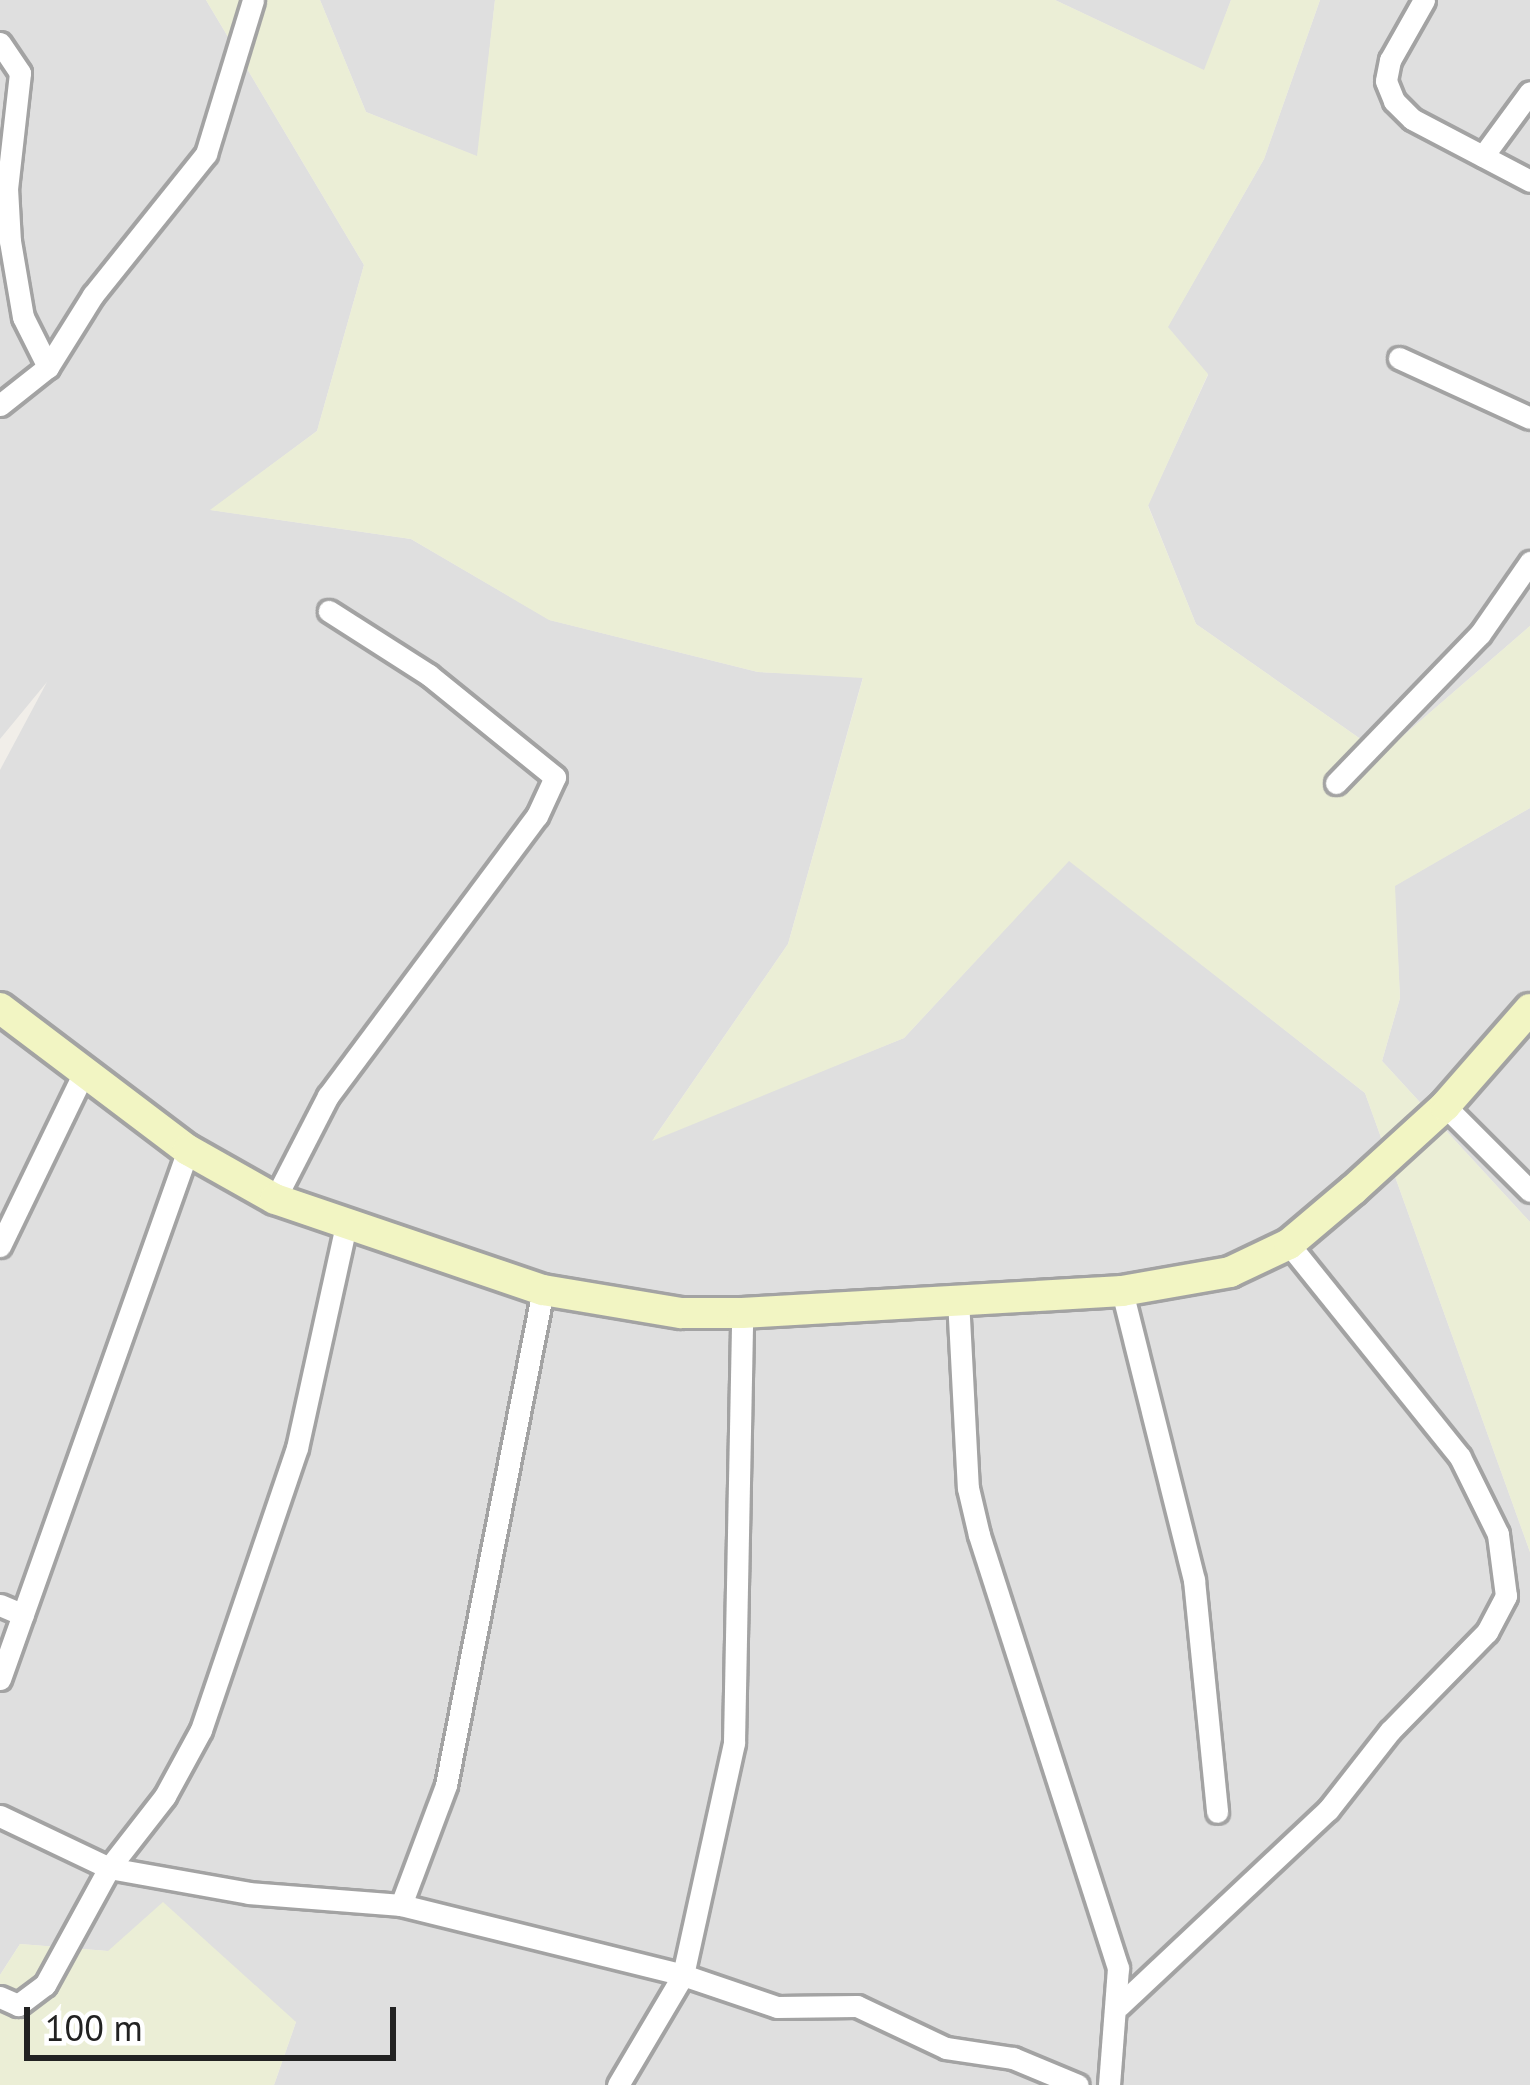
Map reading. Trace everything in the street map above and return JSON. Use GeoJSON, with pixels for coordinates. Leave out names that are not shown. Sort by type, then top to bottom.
{"type":"FeatureCollection","features":[{"type":"Feature","properties":{"kind":"street"},"geometry":{"type":"LineString","coordinates":[[0,405],[48,367],[93,295],[206,154],[253,0]]}},
{"type":"Feature","properties":{"kind":"street"},"geometry":{"type":"LineString","coordinates":[[1424,0],[1386,81],[1412,119],[1530,181]]}},
{"type":"Feature","properties":{"kind":"street"},"geometry":{"type":"LineString","coordinates":[[0,43],[20,73],[7,188],[10,241],[23,317],[48,367]]}},
{"type":"Feature","properties":{"kind":"street"},"geometry":{"type":"LineString","coordinates":[[1483,156],[1530,92]]}},
{"type":"Feature","properties":{"kind":"street"},"geometry":{"type":"LineString","coordinates":[[1399,358],[1530,418]]}},
{"type":"Feature","properties":{"kind":"street"},"geometry":{"type":"LineString","coordinates":[[1336,782],[1480,634],[1530,562]]}},
{"type":"Feature","properties":{"kind":"street"},"geometry":{"type":"LineString","coordinates":[[275,1199],[328,1096],[537,816],[555,777],[429,675],[329,611]]}},
{"type":"Feature","properties":{"kind":"street"},"geometry":{"type":"LineString","coordinates":[[0,1008],[188,1150],[275,1199],[543,1290],[622,1306],[742,1313],[1122,1291],[1230,1272],[1289,1244],[1445,1106],[1530,1009]]}},
{"type":"Feature","properties":{"kind":"street"},"geometry":{"type":"LineString","coordinates":[[0,1246],[84,1072]]}},
{"type":"Feature","properties":{"kind":"street"},"geometry":{"type":"LineString","coordinates":[[1445,1106],[1530,1191]]}},
{"type":"Feature","properties":{"kind":"street"},"geometry":{"type":"LineString","coordinates":[[0,1679],[188,1150]]}},
{"type":"Feature","properties":{"kind":"street"},"geometry":{"type":"LineString","coordinates":[[0,1997],[18,2005],[33,2000],[109,1868],[165,1796],[201,1730],[249,1605],[297,1448],[346,1226]]}},
{"type":"Feature","properties":{"kind":"street"},"geometry":{"type":"LineString","coordinates":[[1119,2006],[1328,1810],[1390,1731],[1487,1632],[1506,1596],[1498,1534],[1460,1457],[1289,1244]]}},
{"type":"Feature","properties":{"kind":"street"},"geometry":{"type":"LineString","coordinates":[[400,1905],[446,1785],[543,1290]]}},
{"type":"Feature","properties":{"kind":"street"},"geometry":{"type":"LineString","coordinates":[[1122,1291],[1194,1580],[1217,1812]]}},
{"type":"Feature","properties":{"kind":"street"},"geometry":{"type":"LineString","coordinates":[[958,1299],[968,1488],[1105,1923],[1119,2006],[1109,2085]]}},
{"type":"Feature","properties":{"kind":"street"},"geometry":{"type":"LineString","coordinates":[[618,2085],[683,1975],[734,1743],[742,1313]]}},
{"type":"Feature","properties":{"kind":"street"},"geometry":{"type":"LineString","coordinates":[[1506,1596],[1530,1602]]}},
{"type":"Feature","properties":{"kind":"street"},"geometry":{"type":"LineString","coordinates":[[0,1605],[23,1615]]}},
{"type":"Feature","properties":{"kind":"street"},"geometry":{"type":"LineString","coordinates":[[0,1816],[109,1868],[249,1893],[400,1905],[683,1975],[777,2007],[857,2006],[946,2048],[1013,2058],[1078,2085]]}},
{"type":"Feature","properties":{"kind":"shaded area"},"geometry":{"type":"Polygon","coordinates":[[[0,0],[206,0],[364,265],[317,431],[211,510],[411,539],[550,620],[758,672],[863,677],[788,944],[654,1138],[904,1038],[1069,860],[1365,1093],[1530,1552],[1530,2085],[274,2085],[296,2022],[108,1951],[20,1944],[0,1975],[0,770],[47,682],[0,739],[0,0]]]}},
{"type":"Feature","properties":{"kind":"shaded area"},"geometry":{"type":"Polygon","coordinates":[[[320,0],[495,0],[478,157],[366,112],[320,0]]]}},
{"type":"Feature","properties":{"kind":"shaded area"},"geometry":{"type":"Polygon","coordinates":[[[1055,0],[1231,0],[1205,71],[1055,0]]]}},
{"type":"Feature","properties":{"kind":"shaded area"},"geometry":{"type":"Polygon","coordinates":[[[1320,0],[1530,0],[1530,626],[1382,754],[1196,624],[1148,505],[1208,375],[1167,328],[1264,159],[1320,0]]]}},
{"type":"Feature","properties":{"kind":"shaded area"},"geometry":{"type":"Polygon","coordinates":[[[1530,808],[1530,1222],[1382,1061],[1400,998],[1394,886],[1530,808]]]}},
{"type":"Feature","properties":{"kind":"green space"},"geometry":{"type":"Polygon","coordinates":[[[206,0],[320,0],[366,112],[477,156],[495,0],[1055,0],[1204,70],[1231,0],[1320,0],[1264,159],[1168,327],[1208,374],[1148,506],[1196,624],[1382,754],[1530,626],[1530,808],[1395,886],[1400,998],[1382,1061],[1530,1222],[1530,1552],[1365,1093],[1069,861],[904,1038],[652,1141],[788,944],[863,678],[758,672],[549,620],[411,539],[210,510],[317,431],[364,265],[206,0]]]}},
{"type":"Feature","properties":{"kind":"green space"},"geometry":{"type":"Polygon","coordinates":[[[163,1902],[296,2022],[274,2085],[0,2085],[0,1975],[20,1944],[108,1951],[163,1902]]]}}]}
